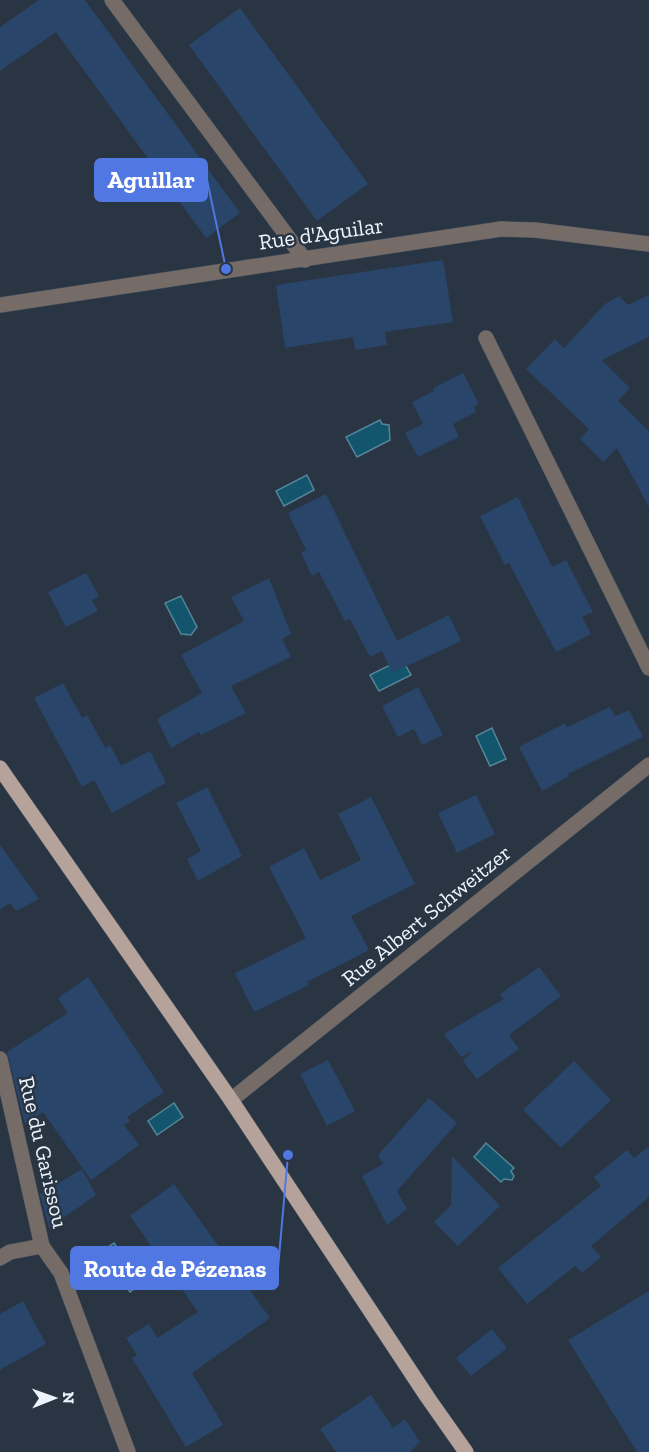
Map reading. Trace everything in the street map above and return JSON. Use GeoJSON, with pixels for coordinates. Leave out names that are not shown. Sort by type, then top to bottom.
{"type":"FeatureCollection","features":[{"type":"Feature","properties":{"kind":"main road"},"geometry":{"type":"LineString","coordinates":[[0,768],[231,1100],[466,1452]]}},
{"type":"Feature","properties":{"kind":"main road"},"geometry":{"type":"LineString","coordinates":[[0,776],[22,802]]}},
{"type":"Feature","properties":{"kind":"street"},"geometry":{"type":"LineString","coordinates":[[112,0],[305,260]]}},
{"type":"Feature","properties":{"kind":"street","name":"Rue d'Aguilar"},"geometry":{"type":"LineString","coordinates":[[0,305],[501,229],[535,230],[649,244]]}},
{"type":"Feature","properties":{"kind":"street"},"geometry":{"type":"LineString","coordinates":[[486,338],[649,668]]}},
{"type":"Feature","properties":{"kind":"street","name":"Rue Albert Schweitzer"},"geometry":{"type":"LineString","coordinates":[[231,1100],[649,765]]}},
{"type":"Feature","properties":{"kind":"street","name":"Rue du Garissou"},"geometry":{"type":"LineString","coordinates":[[0,1059],[42,1246],[61,1273],[128,1452]]}},
{"type":"Feature","properties":{"kind":"street"},"geometry":{"type":"LineString","coordinates":[[0,1258],[10,1252],[42,1246]]}},
{"type":"Feature","properties":{"kind":"water"},"geometry":{"type":"Polygon","coordinates":[[[380,420],[382,424],[389,425],[390,440],[357,457],[346,437],[380,420]]]}},
{"type":"Feature","properties":{"kind":"water"},"geometry":{"type":"Polygon","coordinates":[[[307,475],[314,490],[284,506],[276,491],[307,475]]]}},
{"type":"Feature","properties":{"kind":"water"},"geometry":{"type":"Polygon","coordinates":[[[181,596],[197,627],[191,635],[181,634],[165,603],[181,596]]]}},
{"type":"Feature","properties":{"kind":"water"},"geometry":{"type":"Polygon","coordinates":[[[402,659],[411,675],[379,691],[370,675],[402,659]]]}},
{"type":"Feature","properties":{"kind":"water"},"geometry":{"type":"Polygon","coordinates":[[[492,728],[506,759],[490,766],[476,736],[492,728]]]}},
{"type":"Feature","properties":{"kind":"water"},"geometry":{"type":"Polygon","coordinates":[[[174,1103],[183,1117],[157,1135],[148,1121],[174,1103]]]}},
{"type":"Feature","properties":{"kind":"water"},"geometry":{"type":"Polygon","coordinates":[[[486,1143],[514,1168],[511,1171],[514,1176],[512,1180],[504,1179],[501,1182],[474,1157],[486,1143]]]}},
{"type":"Feature","properties":{"kind":"water"},"geometry":{"type":"Polygon","coordinates":[[[114,1243],[141,1284],[130,1292],[102,1251],[114,1243]]]}},
{"type":"Feature","properties":{"kind":"building"},"geometry":{"type":"Polygon","coordinates":[[[39,0],[85,0],[240,213],[206,238],[56,32],[0,71],[0,27],[39,0]]]}},
{"type":"Feature","properties":{"kind":"building"},"geometry":{"type":"Polygon","coordinates":[[[240,8],[368,184],[317,221],[189,45],[240,8]]]}},
{"type":"Feature","properties":{"kind":"building"},"geometry":{"type":"Polygon","coordinates":[[[443,260],[453,322],[385,332],[387,345],[355,350],[353,337],[285,348],[276,285],[443,260]]]}},
{"type":"Feature","properties":{"kind":"building"},"geometry":{"type":"Polygon","coordinates":[[[649,295],[649,337],[602,360],[630,388],[618,401],[649,431],[649,507],[617,448],[603,462],[580,439],[589,429],[526,369],[555,339],[564,348],[605,304],[619,296],[628,305],[649,295]]]}},
{"type":"Feature","properties":{"kind":"building"},"geometry":{"type":"Polygon","coordinates":[[[463,373],[479,404],[474,407],[476,412],[453,424],[459,437],[418,457],[405,433],[423,424],[412,402],[463,373]]]}},
{"type":"Feature","properties":{"kind":"building"},"geometry":{"type":"Polygon","coordinates":[[[326,494],[397,641],[449,615],[461,641],[392,673],[382,651],[370,657],[350,619],[345,621],[319,572],[312,576],[301,553],[306,550],[288,513],[326,494]]]}},
{"type":"Feature","properties":{"kind":"building"},"geometry":{"type":"Polygon","coordinates":[[[518,497],[552,567],[566,560],[593,612],[582,617],[591,634],[556,652],[509,563],[505,565],[480,516],[518,497]]]}},
{"type":"Feature","properties":{"kind":"building"},"geometry":{"type":"Polygon","coordinates":[[[86,573],[99,596],[92,600],[98,611],[66,627],[48,592],[86,573]]]}},
{"type":"Feature","properties":{"kind":"building"},"geometry":{"type":"Polygon","coordinates":[[[269,578],[291,634],[282,639],[291,657],[231,686],[246,713],[201,735],[199,732],[171,748],[157,719],[202,693],[181,655],[244,621],[231,597],[269,578]]]}},
{"type":"Feature","properties":{"kind":"building"},"geometry":{"type":"Polygon","coordinates":[[[63,683],[82,718],[87,715],[105,748],[110,745],[121,766],[150,751],[166,783],[112,813],[94,780],[82,787],[34,698],[63,683]]]}},
{"type":"Feature","properties":{"kind":"building"},"geometry":{"type":"Polygon","coordinates":[[[418,687],[443,735],[422,745],[414,729],[398,737],[382,706],[418,687]]]}},
{"type":"Feature","properties":{"kind":"building"},"geometry":{"type":"Polygon","coordinates":[[[610,707],[615,716],[629,710],[643,737],[568,774],[569,776],[542,791],[519,747],[565,723],[567,727],[610,707]]]}},
{"type":"Feature","properties":{"kind":"building"},"geometry":{"type":"Polygon","coordinates":[[[207,787],[242,856],[198,881],[187,859],[201,851],[176,803],[207,787]]]}},
{"type":"Feature","properties":{"kind":"building"},"geometry":{"type":"Polygon","coordinates":[[[476,795],[495,834],[457,853],[438,813],[476,795]]]}},
{"type":"Feature","properties":{"kind":"building"},"geometry":{"type":"Polygon","coordinates":[[[371,797],[415,884],[351,916],[369,950],[307,982],[309,985],[254,1012],[235,973],[306,938],[269,867],[304,848],[320,880],[361,860],[338,814],[371,797]]]}},
{"type":"Feature","properties":{"kind":"building"},"geometry":{"type":"Polygon","coordinates":[[[0,845],[39,899],[16,911],[10,903],[0,910],[0,845]]]}},
{"type":"Feature","properties":{"kind":"building"},"geometry":{"type":"Polygon","coordinates":[[[539,967],[561,996],[509,1035],[519,1049],[477,1079],[463,1061],[472,1051],[461,1057],[444,1034],[504,999],[500,994],[539,967]]]}},
{"type":"Feature","properties":{"kind":"building"},"geometry":{"type":"Polygon","coordinates":[[[88,977],[164,1092],[127,1117],[130,1121],[124,1125],[139,1145],[91,1180],[43,1112],[25,1124],[7,1052],[68,1013],[58,998],[88,977]]]}},
{"type":"Feature","properties":{"kind":"building"},"geometry":{"type":"Polygon","coordinates":[[[328,1060],[355,1111],[327,1126],[300,1074],[328,1060]]]}},
{"type":"Feature","properties":{"kind":"building"},"geometry":{"type":"Polygon","coordinates":[[[574,1061],[611,1100],[561,1148],[523,1110],[574,1061]]]}},
{"type":"Feature","properties":{"kind":"building"},"geometry":{"type":"Polygon","coordinates":[[[429,1098],[457,1123],[397,1191],[407,1209],[387,1225],[362,1176],[383,1164],[378,1155],[429,1098]]]}},
{"type":"Feature","properties":{"kind":"building"},"geometry":{"type":"Polygon","coordinates":[[[649,1146],[649,1197],[591,1246],[601,1257],[582,1273],[575,1266],[527,1304],[498,1268],[601,1186],[594,1177],[627,1150],[634,1158],[649,1146]]]}},
{"type":"Feature","properties":{"kind":"building"},"geometry":{"type":"Polygon","coordinates":[[[452,1156],[500,1206],[458,1246],[434,1222],[451,1205],[452,1156]]]}},
{"type":"Feature","properties":{"kind":"building"},"geometry":{"type":"Polygon","coordinates":[[[82,1169],[96,1195],[49,1228],[40,1194],[82,1169]]]}},
{"type":"Feature","properties":{"kind":"building"},"geometry":{"type":"Polygon","coordinates":[[[174,1184],[270,1318],[192,1373],[223,1425],[186,1447],[132,1358],[137,1355],[126,1338],[149,1324],[157,1338],[198,1312],[130,1216],[174,1184]]]}},
{"type":"Feature","properties":{"kind":"building"},"geometry":{"type":"Polygon","coordinates":[[[649,1291],[649,1452],[637,1452],[568,1340],[649,1291]]]}},
{"type":"Feature","properties":{"kind":"building"},"geometry":{"type":"Polygon","coordinates":[[[23,1301],[46,1344],[0,1370],[0,1314],[23,1301]]]}},
{"type":"Feature","properties":{"kind":"building"},"geometry":{"type":"Polygon","coordinates":[[[492,1329],[507,1348],[471,1376],[456,1358],[492,1329]]]}},
{"type":"Feature","properties":{"kind":"building"},"geometry":{"type":"Polygon","coordinates":[[[371,1395],[393,1428],[405,1419],[420,1442],[410,1452],[336,1452],[320,1429],[371,1395]]]}},
{"type":"Feature","properties":{"kind":"place","name":"Aguillar"},"geometry":{"type":"Point","coordinates":[226,269]}},
{"type":"Feature","properties":{"kind":"place","name":"Route de Pézenas"},"geometry":{"type":"Point","coordinates":[288,1155]}}]}
